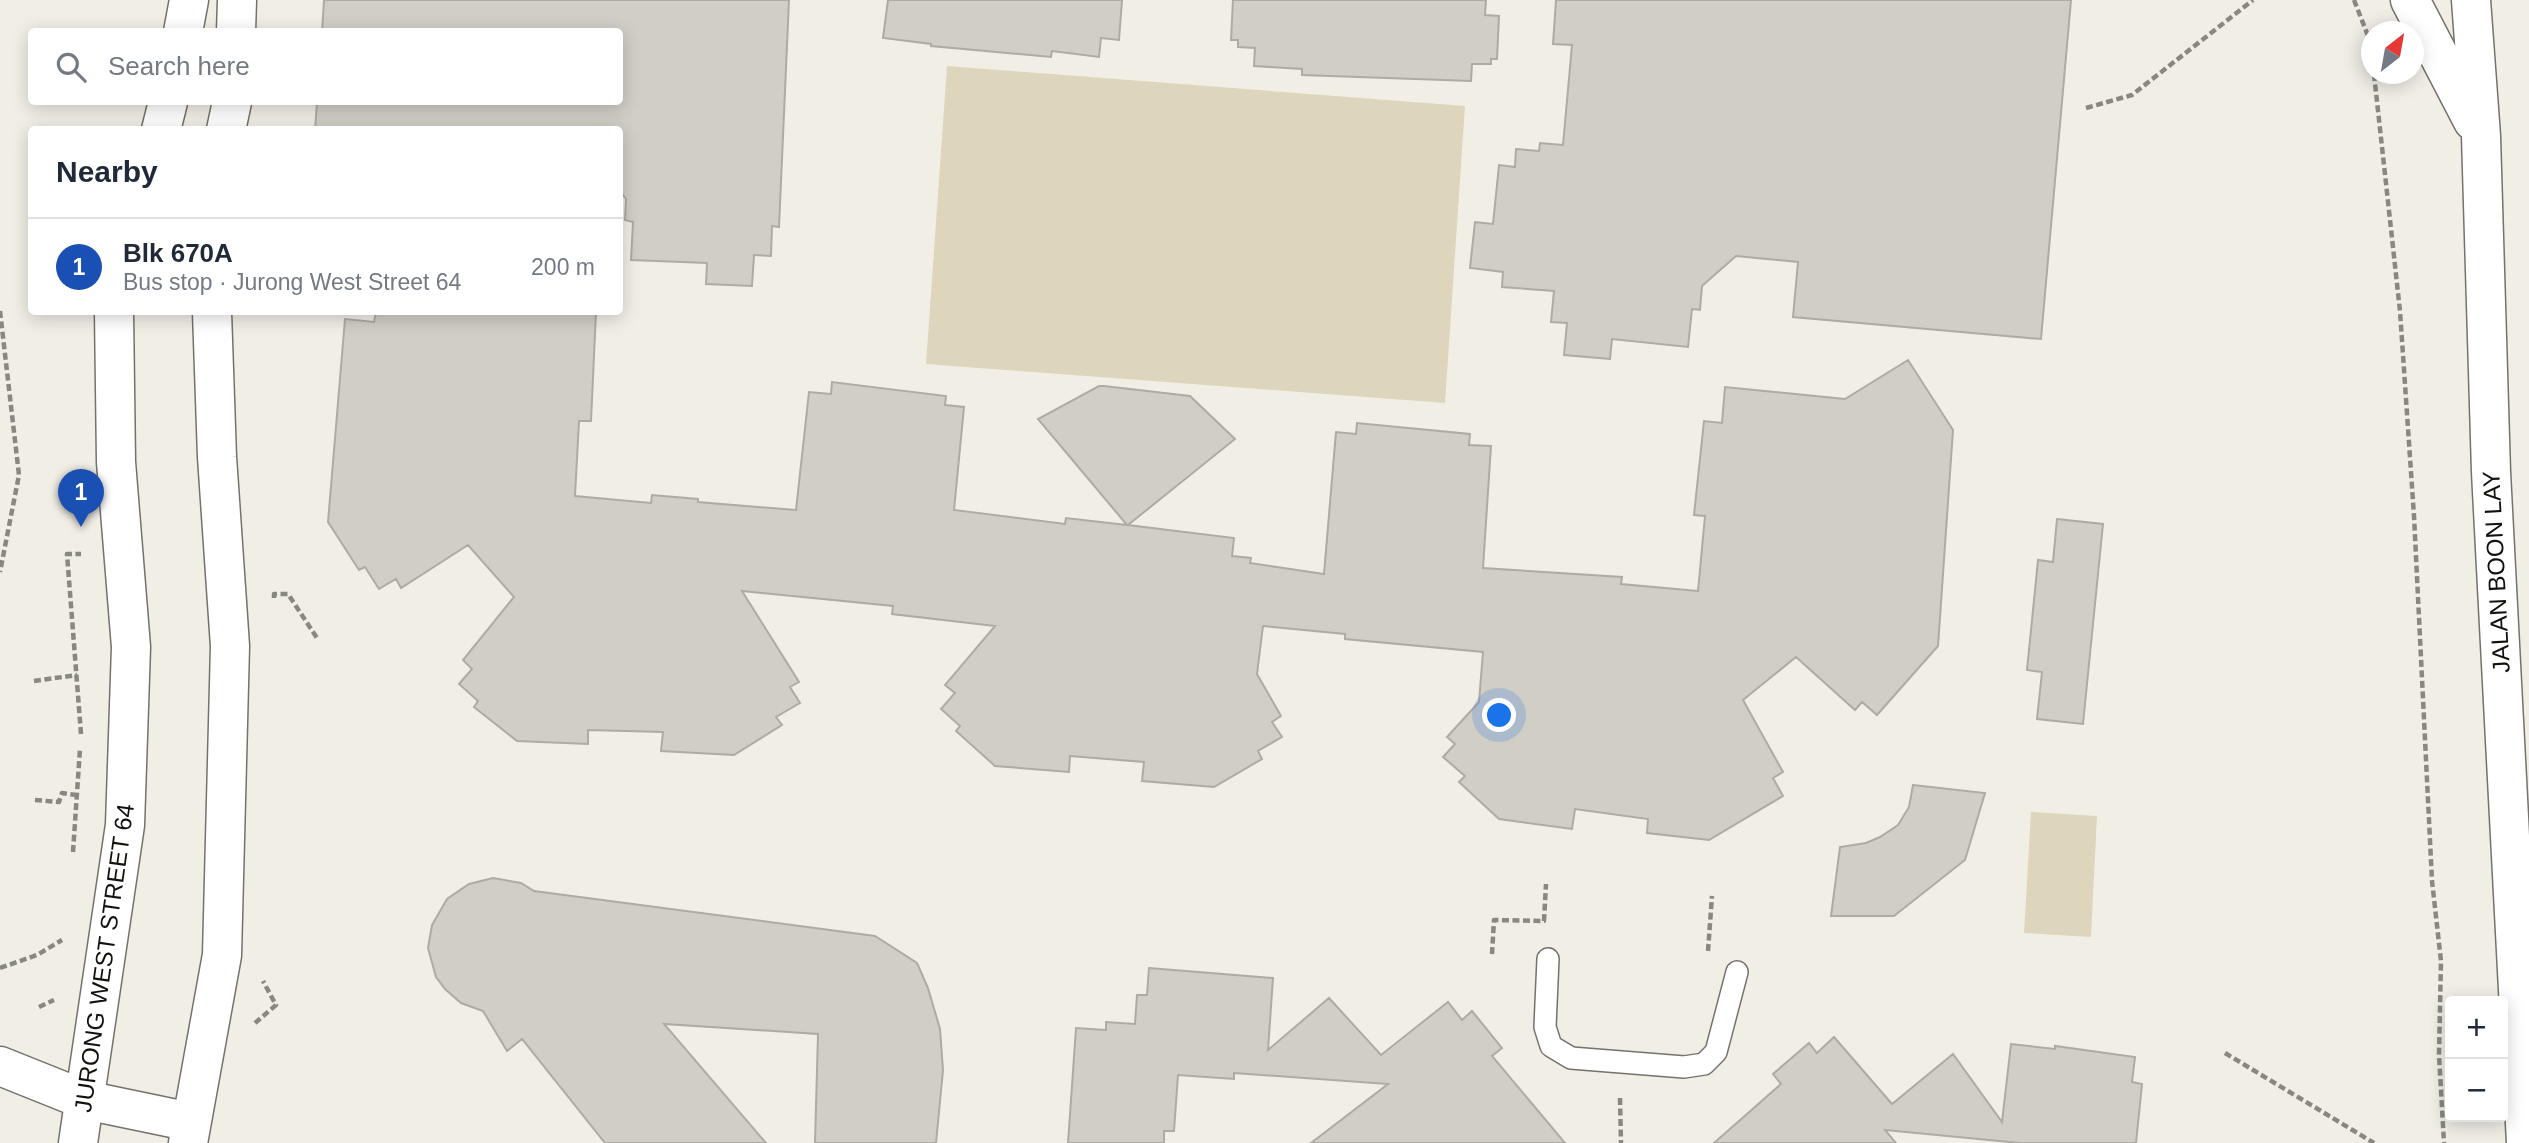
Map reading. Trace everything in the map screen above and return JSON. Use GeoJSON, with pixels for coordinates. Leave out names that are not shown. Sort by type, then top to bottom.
{"type":"FeatureCollection","features":[{"type":"Feature","properties":{"kind":"street"},"geometry":{"type":"LineString","coordinates":[[184,28],[189,0]]}},
{"type":"Feature","properties":{"kind":"street"},"geometry":{"type":"LineString","coordinates":[[236,0],[236,28]]}},
{"type":"Feature","properties":{"kind":"street"},"geometry":{"type":"LineString","coordinates":[[2410,0],[2481,135]]}},
{"type":"Feature","properties":{"kind":"street","name":"JALAN BOON LAY"},"geometry":{"type":"LineString","coordinates":[[2471,0],[2481,135],[2491,472],[2526,1143]]}},
{"type":"Feature","properties":{"kind":"street"},"geometry":{"type":"LineString","coordinates":[[161,126],[167,105]]}},
{"type":"Feature","properties":{"kind":"street"},"geometry":{"type":"LineString","coordinates":[[227,126],[231,105]]}},
{"type":"Feature","properties":{"kind":"street","name":"JURONG WEST STREET 64"},"geometry":{"type":"LineString","coordinates":[[78,1143],[125,825],[131,647],[116,462],[114,315]]}},
{"type":"Feature","properties":{"kind":"street"},"geometry":{"type":"LineString","coordinates":[[0,1066],[85,1100],[190,1133],[222,956],[230,646],[217,457],[212,315]]}},
{"type":"Feature","properties":{"kind":"lane"},"geometry":{"type":"LineString","coordinates":[[1548,959],[1545,1027],[1551,1046],[1571,1058],[1684,1067],[1704,1064],[1716,1052],[1737,972]]}},
{"type":"Feature","properties":{"kind":"path"},"geometry":{"type":"LineString","coordinates":[[2085,108],[2132,95],[2253,0]]}},
{"type":"Feature","properties":{"kind":"path"},"geometry":{"type":"LineString","coordinates":[[2354,0],[2362,21]]}},
{"type":"Feature","properties":{"kind":"path"},"geometry":{"type":"LineString","coordinates":[[2375,84],[2400,311],[2413,503],[2432,880],[2441,961],[2439,1055],[2444,1143]]}},
{"type":"Feature","properties":{"kind":"path"},"geometry":{"type":"LineString","coordinates":[[0,311],[19,475],[0,572]]}},
{"type":"Feature","properties":{"kind":"path"},"geometry":{"type":"LineString","coordinates":[[81,541],[81,554],[67,554],[81,736]]}},
{"type":"Feature","properties":{"kind":"path"},"geometry":{"type":"LineString","coordinates":[[274,605],[274,594],[288,594],[317,638]]}},
{"type":"Feature","properties":{"kind":"path"},"geometry":{"type":"LineString","coordinates":[[34,681],[77,676]]}},
{"type":"Feature","properties":{"kind":"path"},"geometry":{"type":"LineString","coordinates":[[73,855],[80,748]]}},
{"type":"Feature","properties":{"kind":"path"},"geometry":{"type":"LineString","coordinates":[[35,800],[59,802],[62,793],[76,795]]}},
{"type":"Feature","properties":{"kind":"path"},"geometry":{"type":"LineString","coordinates":[[1492,954],[1494,920],[1544,921],[1546,884]]}},
{"type":"Feature","properties":{"kind":"path"},"geometry":{"type":"LineString","coordinates":[[1707,959],[1712,896]]}},
{"type":"Feature","properties":{"kind":"path"},"geometry":{"type":"LineString","coordinates":[[0,968],[37,955],[63,940],[65,928]]}},
{"type":"Feature","properties":{"kind":"path"},"geometry":{"type":"LineString","coordinates":[[2225,1053],[2374,1143]]}},
{"type":"Feature","properties":{"kind":"path"},"geometry":{"type":"LineString","coordinates":[[1619,1062],[1621,1143]]}},
{"type":"Feature","properties":{"kind":"shaded area"},"geometry":{"type":"Polygon","coordinates":[[[947,66],[1465,106],[1445,403],[926,364],[947,66]]]}},
{"type":"Feature","properties":{"kind":"shaded area"},"geometry":{"type":"Polygon","coordinates":[[[2031,812],[2097,816],[2091,937],[2024,933],[2031,812]]]}},
{"type":"Feature","properties":{"kind":"building"},"geometry":{"type":"Polygon","coordinates":[[[324,0],[789,0],[779,227],[772,226],[771,256],[754,255],[752,286],[706,284],[707,263],[631,260],[633,222],[625,220],[623,126],[315,126],[317,105],[623,105],[623,28],[322,28],[324,0]]]}},
{"type":"Feature","properties":{"kind":"building"},"geometry":{"type":"Polygon","coordinates":[[[888,0],[1122,0],[1119,40],[1101,38],[1099,57],[1052,51],[1051,57],[931,46],[883,38],[888,0]]]}},
{"type":"Feature","properties":{"kind":"building"},"geometry":{"type":"Polygon","coordinates":[[[1233,0],[1486,0],[1485,15],[1499,16],[1497,59],[1491,59],[1491,64],[1472,64],[1471,81],[1302,75],[1302,69],[1254,66],[1255,48],[1238,47],[1238,40],[1231,40],[1233,0]]]}},
{"type":"Feature","properties":{"kind":"building"},"geometry":{"type":"Polygon","coordinates":[[[1556,0],[2071,0],[2041,339],[1793,317],[1798,262],[1736,256],[1702,286],[1700,310],[1692,309],[1688,347],[1612,339],[1610,359],[1564,355],[1567,323],[1551,322],[1554,291],[1502,287],[1503,272],[1470,268],[1475,222],[1493,224],[1499,165],[1515,167],[1516,149],[1539,151],[1540,143],[1563,145],[1572,45],[1553,44],[1556,0]]]}},
{"type":"Feature","properties":{"kind":"building"},"geometry":{"type":"Polygon","coordinates":[[[375,315],[596,315],[591,421],[579,421],[575,496],[651,503],[652,495],[698,499],[698,502],[796,510],[809,392],[831,394],[832,382],[946,396],[945,405],[964,407],[954,510],[1065,524],[1066,518],[1127,525],[1038,419],[1099,386],[1104,386],[1190,396],[1235,439],[1128,525],[1234,538],[1232,556],[1251,558],[1250,563],[1324,574],[1336,432],[1356,434],[1357,423],[1470,434],[1469,445],[1491,446],[1483,568],[1622,577],[1621,584],[1698,591],[1705,516],[1694,515],[1704,421],[1722,423],[1725,387],[1845,399],[1908,360],[1953,430],[1938,646],[1877,715],[1862,702],[1855,710],[1796,657],[1743,700],[1783,772],[1773,778],[1783,796],[1709,840],[1647,833],[1648,819],[1575,809],[1572,829],[1499,819],[1459,782],[1465,776],[1443,757],[1455,744],[1447,737],[1479,702],[1483,652],[1345,639],[1345,634],[1263,626],[1257,674],[1281,716],[1272,722],[1282,737],[1258,751],[1262,759],[1214,787],[1142,781],[1144,762],[1070,756],[1069,772],[995,766],[956,731],[960,726],[941,709],[955,693],[945,685],[995,626],[892,614],[893,606],[742,591],[799,682],[790,687],[800,703],[776,717],[782,725],[734,755],[661,751],[663,732],[588,730],[588,744],[517,741],[474,707],[478,701],[459,684],[472,669],[463,660],[514,597],[468,545],[401,588],[396,579],[379,589],[365,567],[359,570],[328,522],[345,319],[374,322],[375,315]]]}},
{"type":"Feature","properties":{"kind":"building"},"geometry":{"type":"Polygon","coordinates":[[[2057,519],[2103,524],[2083,724],[2037,719],[2042,672],[2027,670],[2038,560],[2053,562],[2057,519]]]}},
{"type":"Feature","properties":{"kind":"building"},"geometry":{"type":"Polygon","coordinates":[[[1913,785],[1985,793],[1965,860],[1894,916],[1831,916],[1840,847],[1866,843],[1898,825],[1909,807],[1913,785]]]}},
{"type":"Feature","properties":{"kind":"building"},"geometry":{"type":"Polygon","coordinates":[[[493,878],[521,883],[534,891],[875,936],[917,963],[928,988],[940,1029],[943,1070],[936,1143],[815,1143],[818,1034],[664,1024],[766,1143],[605,1143],[522,1039],[507,1051],[483,1011],[461,1003],[436,977],[428,948],[432,925],[447,899],[469,884],[493,878]]]}},
{"type":"Feature","properties":{"kind":"building"},"geometry":{"type":"Polygon","coordinates":[[[1149,968],[1273,978],[1268,1050],[1329,998],[1381,1055],[1448,1002],[1462,1020],[1472,1011],[1502,1048],[1492,1056],[1565,1143],[1311,1143],[1388,1084],[1234,1073],[1234,1079],[1178,1075],[1174,1131],[1164,1131],[1164,1143],[1068,1143],[1076,1028],[1106,1030],[1106,1022],[1135,1024],[1137,995],[1147,995],[1149,968]]]}},
{"type":"Feature","properties":{"kind":"building"},"geometry":{"type":"Polygon","coordinates":[[[1834,1037],[1892,1104],[1953,1054],[2002,1122],[2011,1044],[2055,1049],[2055,1046],[2135,1057],[2132,1082],[2142,1084],[2136,1143],[2020,1143],[1885,1130],[1896,1143],[1714,1143],[1781,1084],[1773,1074],[1809,1043],[1817,1053],[1834,1037]]]}},
{"type":"Feature","properties":{"kind":"place","name":"Blk 670A"},"geometry":{"type":"Point","coordinates":[81,527]}}]}
